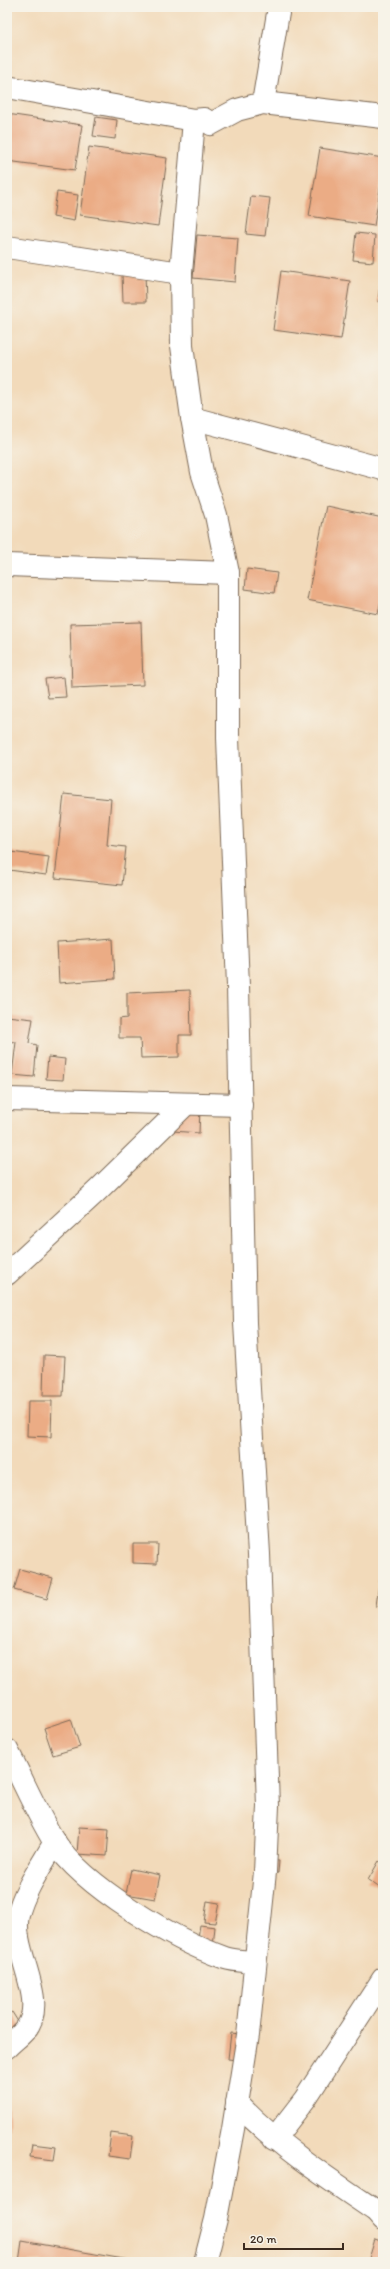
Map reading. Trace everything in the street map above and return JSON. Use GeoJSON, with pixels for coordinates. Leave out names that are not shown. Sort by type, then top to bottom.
{"type":"FeatureCollection","features":[{"type":"Feature","properties":{"kind":"street"},"geometry":{"type":"LineString","coordinates":[[263,103],[279,7]]}},
{"type":"Feature","properties":{"kind":"street"},"geometry":{"type":"LineString","coordinates":[[7,87],[194,120],[204,119],[211,124],[238,110],[263,103],[383,117]]}},
{"type":"Feature","properties":{"kind":"street"},"geometry":{"type":"LineString","coordinates":[[194,120],[181,273],[182,346],[192,418],[202,472],[216,515],[228,573],[228,738],[241,1105],[246,1323],[259,1554],[268,1806],[265,1872],[248,2035],[216,2219],[205,2262]]}},
{"type":"Feature","properties":{"kind":"street"},"geometry":{"type":"LineString","coordinates":[[7,247],[181,273]]}},
{"type":"Feature","properties":{"kind":"street"},"geometry":{"type":"LineString","coordinates":[[192,418],[383,469]]}},
{"type":"Feature","properties":{"kind":"street"},"geometry":{"type":"LineString","coordinates":[[7,565],[228,573]]}},
{"type":"Feature","properties":{"kind":"street"},"geometry":{"type":"LineString","coordinates":[[7,1099],[241,1105]]}},
{"type":"Feature","properties":{"kind":"street"},"geometry":{"type":"LineString","coordinates":[[7,1274],[186,1104]]}},
{"type":"Feature","properties":{"kind":"street"},"geometry":{"type":"LineString","coordinates":[[7,1750],[55,1842],[76,1868],[128,1906],[166,1930],[201,1948],[227,1959],[255,1962]]}},
{"type":"Feature","properties":{"kind":"street"},"geometry":{"type":"LineString","coordinates":[[7,2047],[25,2030],[32,2019],[34,2008],[17,1936],[18,1916],[29,1888],[55,1842]]}},
{"type":"Feature","properties":{"kind":"street"},"geometry":{"type":"LineString","coordinates":[[274,2139],[305,2099],[383,1979]]}},
{"type":"Feature","properties":{"kind":"street"},"geometry":{"type":"LineString","coordinates":[[237,2103],[274,2139],[376,2211],[383,2220]]}},
{"type":"Feature","properties":{"kind":"building"},"geometry":{"type":"Polygon","coordinates":[[[7,114],[82,125],[75,170],[7,161],[7,114]]]}},
{"type":"Feature","properties":{"kind":"building"},"geometry":{"type":"Polygon","coordinates":[[[96,117],[117,120],[115,139],[93,136],[96,117]]]}},
{"type":"Feature","properties":{"kind":"building"},"geometry":{"type":"Polygon","coordinates":[[[89,147],[167,158],[158,226],[80,215],[89,147]]]}},
{"type":"Feature","properties":{"kind":"building"},"geometry":{"type":"Polygon","coordinates":[[[320,148],[383,158],[383,171],[374,226],[309,216],[320,148]]]}},
{"type":"Feature","properties":{"kind":"building"},"geometry":{"type":"Polygon","coordinates":[[[57,192],[78,195],[74,221],[53,217],[57,192]]]}},
{"type":"Feature","properties":{"kind":"building"},"geometry":{"type":"Polygon","coordinates":[[[251,196],[270,198],[265,236],[246,234],[251,196]]]}},
{"type":"Feature","properties":{"kind":"building"},"geometry":{"type":"Polygon","coordinates":[[[356,233],[375,235],[373,262],[353,260],[356,233]]]}},
{"type":"Feature","properties":{"kind":"building"},"geometry":{"type":"Polygon","coordinates":[[[197,235],[238,238],[235,282],[193,278],[197,235]]]}},
{"type":"Feature","properties":{"kind":"building"},"geometry":{"type":"Polygon","coordinates":[[[281,271],[350,281],[341,339],[273,330],[281,271]]]}},
{"type":"Feature","properties":{"kind":"building"},"geometry":{"type":"Polygon","coordinates":[[[145,273],[146,302],[123,302],[122,274],[145,273]]]}},
{"type":"Feature","properties":{"kind":"building"},"geometry":{"type":"Polygon","coordinates":[[[381,275],[383,276],[383,302],[378,302],[381,275]]]}},
{"type":"Feature","properties":{"kind":"building"},"geometry":{"type":"Polygon","coordinates":[[[326,506],[383,518],[383,591],[378,614],[307,600],[326,506]]]}},
{"type":"Feature","properties":{"kind":"building"},"geometry":{"type":"Polygon","coordinates":[[[247,569],[277,573],[274,593],[245,589],[247,569]]]}},
{"type":"Feature","properties":{"kind":"building"},"geometry":{"type":"Polygon","coordinates":[[[141,622],[143,685],[72,688],[70,624],[141,622]]]}},
{"type":"Feature","properties":{"kind":"building"},"geometry":{"type":"Polygon","coordinates":[[[64,677],[66,697],[48,698],[45,679],[64,677]]]}},
{"type":"Feature","properties":{"kind":"building"},"geometry":{"type":"Polygon","coordinates":[[[64,794],[111,799],[107,845],[126,847],[122,885],[55,878],[64,794]]]}},
{"type":"Feature","properties":{"kind":"building"},"geometry":{"type":"Polygon","coordinates":[[[11,852],[49,857],[46,875],[9,870],[11,852]]]}},
{"type":"Feature","properties":{"kind":"building"},"geometry":{"type":"Polygon","coordinates":[[[113,939],[115,979],[59,983],[57,943],[113,939]]]}},
{"type":"Feature","properties":{"kind":"building"},"geometry":{"type":"Polygon","coordinates":[[[190,990],[191,1035],[179,1035],[179,1057],[141,1058],[140,1038],[119,1038],[119,1019],[127,1018],[127,993],[190,990]]]}},
{"type":"Feature","properties":{"kind":"building"},"geometry":{"type":"Polygon","coordinates":[[[7,1016],[33,1019],[29,1043],[37,1045],[34,1077],[12,1075],[16,1042],[7,1041],[7,1016]]]}},
{"type":"Feature","properties":{"kind":"building"},"geometry":{"type":"Polygon","coordinates":[[[48,1057],[65,1059],[63,1080],[46,1079],[48,1057]]]}},
{"type":"Feature","properties":{"kind":"building"},"geometry":{"type":"Polygon","coordinates":[[[175,1106],[200,1108],[199,1133],[173,1131],[175,1106]]]}},
{"type":"Feature","properties":{"kind":"building"},"geometry":{"type":"Polygon","coordinates":[[[44,1355],[65,1356],[63,1396],[43,1396],[44,1355]]]}},
{"type":"Feature","properties":{"kind":"building"},"geometry":{"type":"Polygon","coordinates":[[[28,1401],[52,1401],[51,1437],[27,1436],[28,1401]]]}},
{"type":"Feature","properties":{"kind":"building"},"geometry":{"type":"Polygon","coordinates":[[[133,1544],[158,1544],[157,1564],[133,1563],[133,1544]]]}},
{"type":"Feature","properties":{"kind":"building"},"geometry":{"type":"Polygon","coordinates":[[[20,1569],[53,1578],[47,1599],[14,1590],[20,1569]]]}},
{"type":"Feature","properties":{"kind":"building"},"geometry":{"type":"Polygon","coordinates":[[[380,1576],[383,1576],[383,1607],[376,1606],[380,1576]]]}},
{"type":"Feature","properties":{"kind":"building"},"geometry":{"type":"Polygon","coordinates":[[[71,1719],[80,1747],[53,1755],[44,1728],[71,1719]]]}},
{"type":"Feature","properties":{"kind":"building"},"geometry":{"type":"Polygon","coordinates":[[[79,1827],[109,1829],[107,1856],[77,1854],[79,1827]]]}},
{"type":"Feature","properties":{"kind":"building"},"geometry":{"type":"Polygon","coordinates":[[[267,1860],[279,1861],[278,1873],[267,1873],[267,1860]]]}},
{"type":"Feature","properties":{"kind":"building"},"geometry":{"type":"Polygon","coordinates":[[[379,1861],[383,1864],[383,1890],[368,1880],[379,1861]]]}},
{"type":"Feature","properties":{"kind":"building"},"geometry":{"type":"Polygon","coordinates":[[[131,1869],[160,1875],[155,1899],[126,1894],[131,1869]]]}},
{"type":"Feature","properties":{"kind":"building"},"geometry":{"type":"Polygon","coordinates":[[[207,1901],[219,1903],[215,1923],[204,1922],[207,1901]]]}},
{"type":"Feature","properties":{"kind":"building"},"geometry":{"type":"Polygon","coordinates":[[[200,1925],[215,1927],[213,1946],[197,1944],[200,1925]]]}},
{"type":"Feature","properties":{"kind":"building"},"geometry":{"type":"Polygon","coordinates":[[[12,2012],[22,2028],[7,2038],[7,2015],[12,2012]]]}},
{"type":"Feature","properties":{"kind":"building"},"geometry":{"type":"Polygon","coordinates":[[[231,2033],[248,2035],[246,2061],[228,2059],[231,2033]]]}},
{"type":"Feature","properties":{"kind":"building"},"geometry":{"type":"Polygon","coordinates":[[[7,2108],[9,2108],[9,2128],[7,2128],[7,2108]]]}},
{"type":"Feature","properties":{"kind":"building"},"geometry":{"type":"Polygon","coordinates":[[[111,2133],[133,2136],[130,2159],[108,2156],[111,2133]]]}},
{"type":"Feature","properties":{"kind":"building"},"geometry":{"type":"Polygon","coordinates":[[[32,2144],[56,2147],[54,2160],[30,2157],[32,2144]]]}},
{"type":"Feature","properties":{"kind":"building"},"geometry":{"type":"Polygon","coordinates":[[[375,2239],[383,2242],[383,2262],[368,2262],[375,2239]]]}},
{"type":"Feature","properties":{"kind":"building"},"geometry":{"type":"Polygon","coordinates":[[[22,2241],[129,2260],[129,2262],[19,2262],[22,2241]]]}}]}
